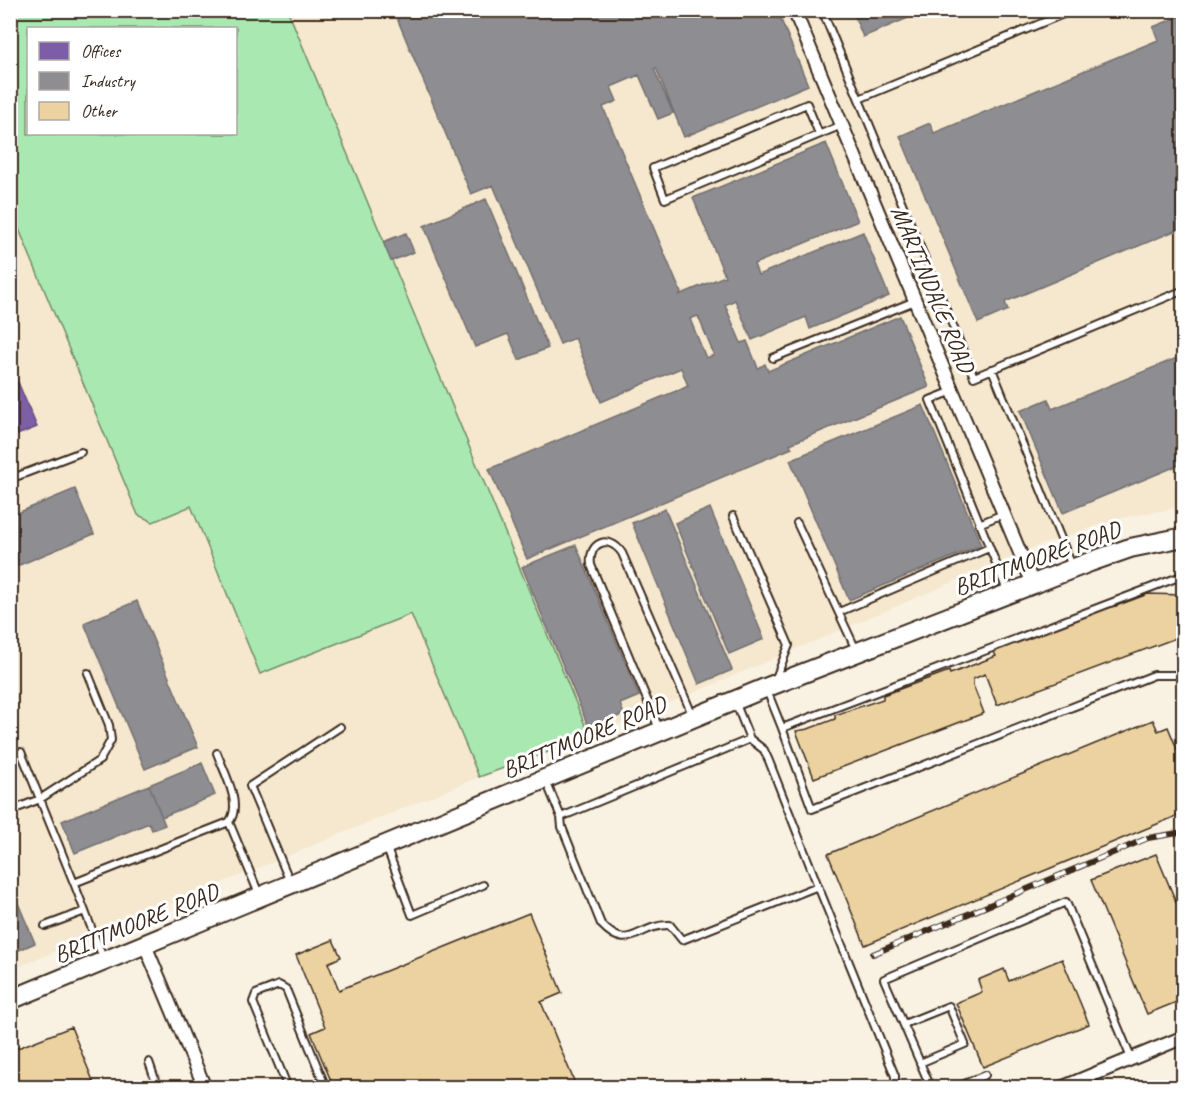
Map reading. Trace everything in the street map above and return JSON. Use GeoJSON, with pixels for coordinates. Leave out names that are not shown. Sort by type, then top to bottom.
{"type":"FeatureCollection","features":[{"type":"Feature","properties":{"kind":"main road","name":"BRITTMOORE ROAD"},"geometry":{"type":"LineString","coordinates":[[10,1000],[770,686],[1073,568],[1130,548],[1184,537]]}},
{"type":"Feature","properties":{"kind":"street","name":"MARTINDALE ROAD"},"geometry":{"type":"LineString","coordinates":[[794,10],[1033,584]]}},
{"type":"Feature","properties":{"kind":"street"},"geometry":{"type":"LineString","coordinates":[[145,945],[205,1088]]}},
{"type":"Feature","properties":{"kind":"street"},"geometry":{"type":"LineString","coordinates":[[1061,1088],[1184,1037]]}},
{"type":"Feature","properties":{"kind":"lane"},"geometry":{"type":"LineString","coordinates":[[822,10],[974,377],[1184,290]]}},
{"type":"Feature","properties":{"kind":"lane"},"geometry":{"type":"LineString","coordinates":[[859,99],[1073,10]]}},
{"type":"Feature","properties":{"kind":"lane"},"geometry":{"type":"LineString","coordinates":[[819,134],[807,104],[652,168],[665,199],[842,125]]}},
{"type":"Feature","properties":{"kind":"lane"},"geometry":{"type":"LineString","coordinates":[[773,358],[915,301]]}},
{"type":"Feature","properties":{"kind":"lane"},"geometry":{"type":"LineString","coordinates":[[992,369],[1073,568]]}},
{"type":"Feature","properties":{"kind":"lane"},"geometry":{"type":"LineString","coordinates":[[953,391],[930,400],[1008,593]]}},
{"type":"Feature","properties":{"kind":"lane"},"geometry":{"type":"LineString","coordinates":[[10,479],[81,452]]}},
{"type":"Feature","properties":{"kind":"lane"},"geometry":{"type":"LineString","coordinates":[[979,524],[1004,514]]}},
{"type":"Feature","properties":{"kind":"lane"},"geometry":{"type":"LineString","coordinates":[[733,516],[789,645],[770,686],[782,728],[812,809],[1154,675],[1184,675]]}},
{"type":"Feature","properties":{"kind":"lane"},"geometry":{"type":"LineString","coordinates":[[797,523],[857,652]]}},
{"type":"Feature","properties":{"kind":"lane"},"geometry":{"type":"LineString","coordinates":[[660,731],[591,565],[590,557],[593,549],[600,543],[611,543],[617,546],[622,553],[693,718]]}},
{"type":"Feature","properties":{"kind":"lane"},"geometry":{"type":"LineString","coordinates":[[839,612],[989,548]]}},
{"type":"Feature","properties":{"kind":"lane"},"geometry":{"type":"LineString","coordinates":[[782,728],[1184,575]]}},
{"type":"Feature","properties":{"kind":"lane"},"geometry":{"type":"LineString","coordinates":[[10,811],[40,798],[100,760],[109,746],[111,733],[109,725],[88,673]]}},
{"type":"Feature","properties":{"kind":"lane"},"geometry":{"type":"LineString","coordinates":[[735,700],[750,739],[764,750],[769,761],[895,1076],[895,1088]]}},
{"type":"Feature","properties":{"kind":"lane"},"geometry":{"type":"LineString","coordinates":[[291,885],[250,786],[340,727]]}},
{"type":"Feature","properties":{"kind":"lane"},"geometry":{"type":"LineString","coordinates":[[561,817],[750,739]]}},
{"type":"Feature","properties":{"kind":"lane"},"geometry":{"type":"LineString","coordinates":[[21,752],[105,962]]}},
{"type":"Feature","properties":{"kind":"lane"},"geometry":{"type":"LineString","coordinates":[[74,883],[229,822],[234,816],[235,806],[217,753]]}},
{"type":"Feature","properties":{"kind":"lane"},"geometry":{"type":"LineString","coordinates":[[545,779],[601,924],[612,936],[623,939],[659,925],[670,925],[682,940],[818,886]]}},
{"type":"Feature","properties":{"kind":"lane"},"geometry":{"type":"LineString","coordinates":[[229,822],[260,898]]}},
{"type":"Feature","properties":{"kind":"lane"},"geometry":{"type":"LineString","coordinates":[[386,846],[412,915],[483,885]]}},
{"type":"Feature","properties":{"kind":"lane"},"geometry":{"type":"LineString","coordinates":[[931,1088],[884,979],[1066,902],[1131,1058]]}},
{"type":"Feature","properties":{"kind":"lane"},"geometry":{"type":"LineString","coordinates":[[45,926],[85,911]]}},
{"type":"Feature","properties":{"kind":"lane"},"geometry":{"type":"LineString","coordinates":[[288,1088],[253,1002],[256,994],[279,985],[286,989],[326,1088]]}},
{"type":"Feature","properties":{"kind":"lane"},"geometry":{"type":"LineString","coordinates":[[904,1024],[949,1006],[965,1044],[920,1063]]}},
{"type":"Feature","properties":{"kind":"lane"},"geometry":{"type":"LineString","coordinates":[[149,1062],[158,1088]]}},
{"type":"Feature","properties":{"kind":"lane"},"geometry":{"type":"LineString","coordinates":[[955,1088],[985,1074]]}},
{"type":"Feature","properties":{"kind":"shaded area"},"geometry":{"type":"Polygon","coordinates":[[[288,11],[1183,11],[1183,507],[1121,518],[1040,545],[590,737],[288,11]]]}},
{"type":"Feature","properties":{"kind":"shaded area"},"geometry":{"type":"Polygon","coordinates":[[[10,210],[138,515],[153,522],[190,506],[260,674],[411,614],[479,777],[11,970],[10,210]]]}},
{"type":"Feature","properties":{"kind":"green space"},"geometry":{"type":"Polygon","coordinates":[[[10,11],[288,11],[590,737],[479,777],[411,614],[260,674],[191,506],[153,522],[138,515],[11,210],[10,11]]]}},
{"type":"Feature","properties":{"kind":"building: Offices"},"geometry":{"type":"Polygon","coordinates":[[[15,375],[37,427],[10,438],[10,376],[15,375]]]}},
{"type":"Feature","properties":{"kind":"building: Industry"},"geometry":{"type":"Polygon","coordinates":[[[592,10],[593,14],[602,10],[777,10],[808,85],[684,137],[656,68],[654,69],[673,113],[658,119],[639,75],[611,87],[617,101],[603,107],[681,293],[679,295],[725,276],[693,198],[826,143],[858,221],[754,264],[758,275],[863,232],[889,296],[810,329],[806,317],[752,340],[735,300],[725,305],[741,343],[747,341],[758,368],[765,364],[768,371],[900,316],[929,387],[790,444],[792,448],[527,559],[489,469],[688,386],[681,368],[601,402],[575,338],[560,344],[493,185],[471,194],[394,11],[592,10]],[[698,316],[690,319],[706,358],[714,355],[698,316]]]}},
{"type":"Feature","properties":{"kind":"building: Industry"},"geometry":{"type":"Polygon","coordinates":[[[852,10],[927,10],[863,37],[852,10]]]}},
{"type":"Feature","properties":{"kind":"building: Industry"},"geometry":{"type":"Polygon","coordinates":[[[1181,16],[1184,23],[1184,227],[1005,302],[1008,310],[978,323],[900,136],[930,123],[934,133],[1158,40],[1153,27],[1181,16]]]}},
{"type":"Feature","properties":{"kind":"building: Industry"},"geometry":{"type":"Polygon","coordinates":[[[486,199],[548,348],[519,360],[508,334],[475,347],[424,226],[486,199]]]}},
{"type":"Feature","properties":{"kind":"building: Industry"},"geometry":{"type":"Polygon","coordinates":[[[406,233],[414,252],[391,261],[383,242],[406,233]]]}},
{"type":"Feature","properties":{"kind":"building: Industry"},"geometry":{"type":"Polygon","coordinates":[[[1184,355],[1184,463],[1063,513],[1020,411],[1048,399],[1052,409],[1184,355]]]}},
{"type":"Feature","properties":{"kind":"building: Industry"},"geometry":{"type":"Polygon","coordinates":[[[923,405],[981,545],[849,600],[790,460],[923,405]]]}},
{"type":"Feature","properties":{"kind":"building: Industry"},"geometry":{"type":"Polygon","coordinates":[[[75,489],[94,534],[17,566],[10,552],[10,516],[75,489]]]}},
{"type":"Feature","properties":{"kind":"building: Industry"},"geometry":{"type":"Polygon","coordinates":[[[710,508],[764,639],[729,654],[675,523],[710,508]]]}},
{"type":"Feature","properties":{"kind":"building: Industry"},"geometry":{"type":"Polygon","coordinates":[[[665,509],[732,670],[699,684],[632,523],[665,509]]]}},
{"type":"Feature","properties":{"kind":"building: Industry"},"geometry":{"type":"Polygon","coordinates":[[[576,545],[639,696],[620,704],[624,714],[589,728],[522,567],[576,545]]]}},
{"type":"Feature","properties":{"kind":"building: Industry"},"geometry":{"type":"Polygon","coordinates":[[[137,601],[198,747],[145,769],[84,623],[137,601]]]}},
{"type":"Feature","properties":{"kind":"building: Industry"},"geometry":{"type":"Polygon","coordinates":[[[202,763],[215,795],[162,817],[149,785],[202,763]]]}},
{"type":"Feature","properties":{"kind":"building: Industry"},"geometry":{"type":"Polygon","coordinates":[[[149,785],[165,825],[152,830],[149,823],[75,853],[62,821],[149,785]]]}},
{"type":"Feature","properties":{"kind":"building: Industry"},"geometry":{"type":"Polygon","coordinates":[[[15,896],[35,943],[10,954],[10,898],[15,896]]]}},
{"type":"Feature","properties":{"kind":"building: Other"},"geometry":{"type":"Polygon","coordinates":[[[1148,594],[1184,595],[1184,635],[997,705],[985,674],[973,679],[973,685],[984,713],[814,778],[796,731],[835,719],[835,715],[883,699],[883,695],[949,671],[950,674],[996,656],[993,650],[1148,594]]]}},
{"type":"Feature","properties":{"kind":"building: Other"},"geometry":{"type":"Polygon","coordinates":[[[1153,720],[1158,731],[1168,727],[1184,766],[1184,813],[865,945],[828,854],[1153,720]]]}},
{"type":"Feature","properties":{"kind":"building: Other"},"geometry":{"type":"Polygon","coordinates":[[[1156,854],[1184,921],[1184,999],[1147,1014],[1091,880],[1156,854]]]}},
{"type":"Feature","properties":{"kind":"building: Other"},"geometry":{"type":"Polygon","coordinates":[[[529,913],[562,993],[541,1002],[577,1088],[334,1088],[311,1033],[325,1027],[296,955],[333,940],[341,957],[328,963],[339,990],[529,913]]]}},
{"type":"Feature","properties":{"kind":"building: Other"},"geometry":{"type":"Polygon","coordinates":[[[1062,959],[1089,1024],[983,1067],[956,1003],[982,992],[978,980],[1004,969],[1009,981],[1062,959]]]}},
{"type":"Feature","properties":{"kind":"building: Other"},"geometry":{"type":"Polygon","coordinates":[[[71,1027],[96,1088],[10,1088],[10,1051],[71,1027]]]}},
{"type":"Feature","properties":{"kind":"railway"},"geometry":{"type":"LineString","coordinates":[[873,954],[1148,838],[1184,832]]}}]}
